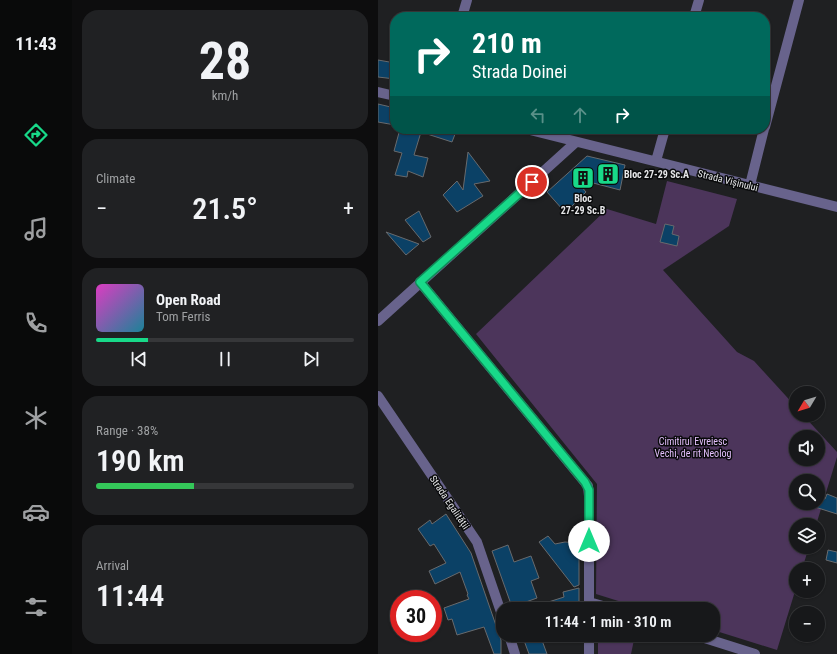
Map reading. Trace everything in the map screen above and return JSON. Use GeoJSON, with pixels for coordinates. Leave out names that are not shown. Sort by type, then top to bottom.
{"type":"FeatureCollection","features":[{"type":"Feature","properties":{"kind":"street"},"geometry":{"type":"LineString","coordinates":[[463,12],[467,0]]}},
{"type":"Feature","properties":{"kind":"street"},"geometry":{"type":"LineString","coordinates":[[695,12],[698,0]]}},
{"type":"Feature","properties":{"kind":"street"},"geometry":{"type":"LineString","coordinates":[[770,109],[799,0]]}},
{"type":"Feature","properties":{"kind":"street"},"geometry":{"type":"LineString","coordinates":[[378,92],[390,95]]}},
{"type":"Feature","properties":{"kind":"street","name":"Strada Vișinului"},"geometry":{"type":"LineString","coordinates":[[545,134],[837,207]]}},
{"type":"Feature","properties":{"kind":"street"},"geometry":{"type":"LineString","coordinates":[[656,161],[664,134]]}},
{"type":"Feature","properties":{"kind":"street"},"geometry":{"type":"LineString","coordinates":[[750,185],[763,134]]}},
{"type":"Feature","properties":{"kind":"street"},"geometry":{"type":"LineString","coordinates":[[378,321],[576,142]]}},
{"type":"Feature","properties":{"kind":"street"},"geometry":{"type":"LineString","coordinates":[[420,282],[588,486],[589,602]]}},
{"type":"Feature","properties":{"kind":"street","name":"Strada Egalității"},"geometry":{"type":"LineString","coordinates":[[378,396],[477,542],[498,602]]}},
{"type":"Feature","properties":{"kind":"street"},"geometry":{"type":"LineString","coordinates":[[511,642],[515,654]]}},
{"type":"Feature","properties":{"kind":"street"},"geometry":{"type":"LineString","coordinates":[[589,642],[589,654]]}},
{"type":"Feature","properties":{"kind":"street"},"geometry":{"type":"LineString","coordinates":[[717,642],[755,654]]}},
{"type":"Feature","properties":{"kind":"green space","name":"Cimitirul Evreiesc Vechi, de rit Neolog"},"geometry":{"type":"Polygon","coordinates":[[[667,181],[737,199],[729,226],[663,270],[737,352],[754,361],[789,399],[789,422],[809,422],[817,430],[789,430],[789,466],[825,466],[825,439],[837,452],[837,457],[825,496],[825,474],[789,474],[789,510],[821,510],[818,518],[789,518],[789,554],[807,554],[804,562],[789,562],[789,598],[793,598],[790,606],[789,606],[789,611],[777,650],[720,632],[720,602],[622,602],[596,594],[597,484],[476,334],[607,209],[656,224],[667,181]]]}},
{"type":"Feature","properties":{"kind":"green space"},"geometry":{"type":"Polygon","coordinates":[[[598,642],[634,642],[631,654],[598,654],[598,642]]]}},
{"type":"Feature","properties":{"kind":"building"},"geometry":{"type":"Polygon","coordinates":[[[378,60],[390,62],[390,78],[378,77],[378,60]]]}},
{"type":"Feature","properties":{"kind":"building"},"geometry":{"type":"Polygon","coordinates":[[[378,104],[390,107],[390,124],[378,122],[378,104]]]}},
{"type":"Feature","properties":{"kind":"building"},"geometry":{"type":"Polygon","coordinates":[[[399,134],[420,134],[414,155],[428,158],[423,177],[408,171],[407,177],[395,175],[402,153],[394,151],[399,134]]]}},
{"type":"Feature","properties":{"kind":"building"},"geometry":{"type":"Polygon","coordinates":[[[427,134],[455,134],[452,142],[427,134]]]}},
{"type":"Feature","properties":{"kind":"building"},"geometry":{"type":"Polygon","coordinates":[[[468,152],[490,181],[474,184],[483,196],[457,212],[443,195],[457,181],[463,190],[468,152]]]}},
{"type":"Feature","properties":{"kind":"building"},"geometry":{"type":"Polygon","coordinates":[[[587,156],[625,165],[620,190],[574,178],[586,192],[570,208],[568,205],[563,210],[547,192],[587,156]]]}},
{"type":"Feature","properties":{"kind":"building"},"geometry":{"type":"Polygon","coordinates":[[[419,211],[431,237],[423,242],[405,220],[419,211]]]}},
{"type":"Feature","properties":{"kind":"building"},"geometry":{"type":"Polygon","coordinates":[[[665,224],[674,226],[672,234],[679,236],[677,246],[660,242],[665,224]]]}},
{"type":"Feature","properties":{"kind":"building"},"geometry":{"type":"Polygon","coordinates":[[[386,232],[419,244],[406,255],[386,232]]]}},
{"type":"Feature","properties":{"kind":"building"},"geometry":{"type":"Polygon","coordinates":[[[827,494],[837,498],[837,514],[824,510],[827,494]]]}},
{"type":"Feature","properties":{"kind":"building"},"geometry":{"type":"Polygon","coordinates":[[[446,514],[471,553],[496,626],[496,642],[501,642],[501,654],[494,654],[484,627],[457,635],[452,619],[448,620],[444,608],[469,599],[460,572],[435,584],[429,571],[446,563],[434,544],[430,546],[418,529],[430,520],[432,524],[446,514]]]}},
{"type":"Feature","properties":{"kind":"building"},"geometry":{"type":"Polygon","coordinates":[[[548,536],[555,544],[565,542],[579,543],[579,585],[574,587],[539,542],[548,536]]]}},
{"type":"Feature","properties":{"kind":"building"},"geometry":{"type":"Polygon","coordinates":[[[508,545],[514,562],[531,556],[539,578],[531,581],[537,598],[526,602],[510,602],[492,551],[508,545]]]}},
{"type":"Feature","properties":{"kind":"building"},"geometry":{"type":"Polygon","coordinates":[[[828,550],[837,552],[837,563],[826,560],[828,550]]]}},
{"type":"Feature","properties":{"kind":"building"},"geometry":{"type":"Polygon","coordinates":[[[579,588],[579,602],[548,602],[564,597],[563,592],[579,588]]]}},
{"type":"Feature","properties":{"kind":"building"},"geometry":{"type":"Polygon","coordinates":[[[525,642],[543,642],[547,654],[529,654],[525,642]]]}},
{"type":"Feature","properties":{"kind":"place","name":"Bloc 27-29 Sc.A"},"geometry":{"type":"Point","coordinates":[608,174]}},
{"type":"Feature","properties":{"kind":"place","name":"Bloc 27-29 Sc.B"},"geometry":{"type":"Point","coordinates":[583,178]}},
{"type":"Feature","properties":{"kind":"route"},"geometry":{"type":"LineString","coordinates":[[532,182],[420,282],[588,486],[589,541]]}}]}
